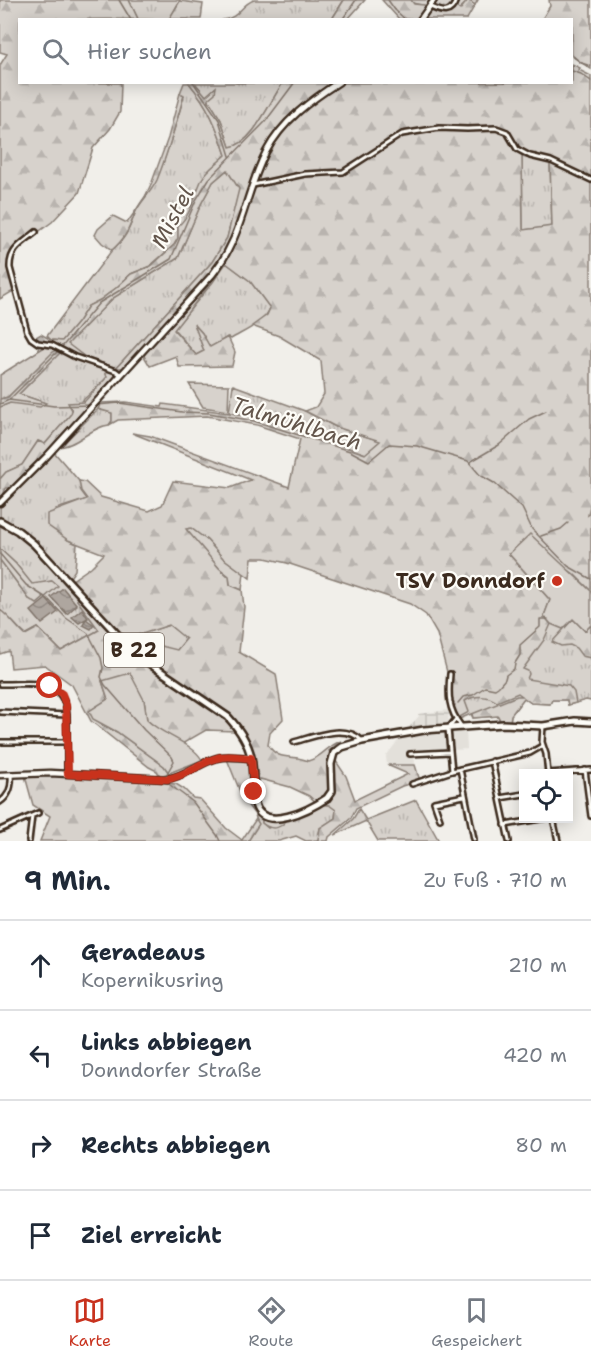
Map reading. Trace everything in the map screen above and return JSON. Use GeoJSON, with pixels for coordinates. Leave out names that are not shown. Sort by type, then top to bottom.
{"type":"FeatureCollection","features":[{"type":"Feature","properties":{"kind":"main road"},"geometry":{"type":"LineString","coordinates":[[422,18],[434,0]]}},
{"type":"Feature","properties":{"kind":"main road"},"geometry":{"type":"LineString","coordinates":[[2,500],[121,375],[223,262],[238,231],[266,153],[298,111],[336,84]]}},
{"type":"Feature","properties":{"kind":"main road","name":"B 22"},"geometry":{"type":"LineString","coordinates":[[1,521],[34,544],[126,644],[153,666],[228,717],[238,728],[251,758],[257,810],[267,818],[276,819],[327,798],[332,791],[331,764],[334,753],[342,747],[362,741],[410,732],[462,727],[503,724],[543,726],[575,721],[591,722]]}},
{"type":"Feature","properties":{"kind":"main road"},"geometry":{"type":"LineString","coordinates":[[0,775],[68,774],[165,779],[181,776],[216,758],[225,756],[251,758]]}},
{"type":"Feature","properties":{"kind":"street"},"geometry":{"type":"LineString","coordinates":[[430,7],[443,12],[450,11],[456,0]]}},
{"type":"Feature","properties":{"kind":"street"},"geometry":{"type":"LineString","coordinates":[[253,185],[305,174],[343,172],[402,134],[439,128],[496,128],[507,132],[517,149],[530,156],[551,161],[591,180]]}},
{"type":"Feature","properties":{"kind":"street"},"geometry":{"type":"LineString","coordinates":[[36,232],[11,253],[9,258],[27,331],[38,343],[52,345],[75,357],[116,371],[121,375]]}},
{"type":"Feature","properties":{"kind":"street"},"geometry":{"type":"LineString","coordinates":[[450,674],[449,702],[462,727]]}},
{"type":"Feature","properties":{"kind":"street"},"geometry":{"type":"LineString","coordinates":[[0,684],[44,685],[55,688],[64,698],[67,715],[68,774]]}},
{"type":"Feature","properties":{"kind":"street"},"geometry":{"type":"LineString","coordinates":[[0,712],[67,715]]}},
{"type":"Feature","properties":{"kind":"street"},"geometry":{"type":"LineString","coordinates":[[452,771],[448,729],[456,719]]}},
{"type":"Feature","properties":{"kind":"street"},"geometry":{"type":"LineString","coordinates":[[543,726],[542,746],[546,754],[548,769]]}},
{"type":"Feature","properties":{"kind":"street"},"geometry":{"type":"LineString","coordinates":[[294,742],[340,732],[362,741]]}},
{"type":"Feature","properties":{"kind":"street"},"geometry":{"type":"LineString","coordinates":[[0,742],[67,742]]}},
{"type":"Feature","properties":{"kind":"street"},"geometry":{"type":"LineString","coordinates":[[412,784],[452,771],[530,753],[542,746]]}},
{"type":"Feature","properties":{"kind":"street"},"geometry":{"type":"LineString","coordinates":[[410,754],[450,752]]}},
{"type":"Feature","properties":{"kind":"street"},"geometry":{"type":"LineString","coordinates":[[492,761],[509,841]]}},
{"type":"Feature","properties":{"kind":"street"},"geometry":{"type":"LineString","coordinates":[[460,769],[474,838]]}},
{"type":"Feature","properties":{"kind":"street"},"geometry":{"type":"LineString","coordinates":[[585,770],[591,816]]}},
{"type":"Feature","properties":{"kind":"street"},"geometry":{"type":"LineString","coordinates":[[573,771],[591,770]]}},
{"type":"Feature","properties":{"kind":"street"},"geometry":{"type":"LineString","coordinates":[[0,802],[10,789],[11,775]]}},
{"type":"Feature","properties":{"kind":"street"},"geometry":{"type":"LineString","coordinates":[[500,798],[519,795]]}},
{"type":"Feature","properties":{"kind":"street"},"geometry":{"type":"LineString","coordinates":[[440,819],[434,802],[464,796]]}},
{"type":"Feature","properties":{"kind":"street"},"geometry":{"type":"LineString","coordinates":[[0,830],[39,813]]}},
{"type":"Feature","properties":{"kind":"street"},"geometry":{"type":"LineString","coordinates":[[29,841],[32,816]]}},
{"type":"Feature","properties":{"kind":"street"},"geometry":{"type":"LineString","coordinates":[[505,825],[519,823]]}},
{"type":"Feature","properties":{"kind":"street"},"geometry":{"type":"LineString","coordinates":[[554,823],[558,841]]}},
{"type":"Feature","properties":{"kind":"shaded area"},"geometry":{"type":"Polygon","coordinates":[[[449,710],[448,726],[409,729],[419,716],[418,714],[449,710]]]}},
{"type":"Feature","properties":{"kind":"shaded area"},"geometry":{"type":"Polygon","coordinates":[[[466,729],[467,749],[414,753],[415,765],[387,765],[386,756],[403,734],[466,729]]]}},
{"type":"Feature","properties":{"kind":"green space"},"geometry":{"type":"Polygon","coordinates":[[[0,0],[129,0],[138,18],[18,18],[18,84],[121,84],[120,112],[110,129],[93,148],[79,193],[52,222],[11,252],[9,266],[15,290],[0,299],[0,65],[7,54],[0,52],[0,0]]]}},
{"type":"Feature","properties":{"kind":"green space"},"geometry":{"type":"Polygon","coordinates":[[[129,0],[180,0],[170,18],[138,18],[129,0]]]}},
{"type":"Feature","properties":{"kind":"green space"},"geometry":{"type":"Polygon","coordinates":[[[254,0],[344,0],[333,18],[230,18],[254,0]]]}},
{"type":"Feature","properties":{"kind":"green space"},"geometry":{"type":"Polygon","coordinates":[[[344,0],[365,0],[349,18],[333,18],[344,0]]]}},
{"type":"Feature","properties":{"kind":"green space"},"geometry":{"type":"Polygon","coordinates":[[[382,0],[411,0],[414,4],[424,5],[442,14],[451,12],[456,7],[460,10],[468,0],[475,5],[468,18],[398,18],[382,0]]]}},
{"type":"Feature","properties":{"kind":"green space"},"geometry":{"type":"Polygon","coordinates":[[[411,0],[478,0],[475,5],[468,1],[457,11],[443,13],[415,4],[411,0]]]}},
{"type":"Feature","properties":{"kind":"green space"},"geometry":{"type":"Polygon","coordinates":[[[549,0],[591,0],[591,69],[573,57],[573,18],[543,18],[550,6],[549,0]]]}},
{"type":"Feature","properties":{"kind":"green space"},"geometry":{"type":"Polygon","coordinates":[[[180,1],[203,4],[201,18],[170,18],[180,1]]]}},
{"type":"Feature","properties":{"kind":"green space"},"geometry":{"type":"Polygon","coordinates":[[[573,64],[591,76],[591,508],[590,506],[588,515],[591,513],[591,591],[567,569],[509,554],[550,600],[544,616],[551,624],[544,640],[523,669],[528,671],[527,679],[569,686],[574,692],[576,703],[568,705],[567,700],[552,700],[550,704],[531,703],[524,698],[511,715],[510,722],[501,722],[498,716],[473,718],[472,714],[522,696],[518,693],[497,702],[486,697],[477,697],[465,701],[469,712],[456,719],[449,702],[447,672],[437,634],[426,615],[410,604],[287,563],[265,558],[252,558],[250,578],[223,558],[207,540],[191,528],[186,529],[229,577],[230,585],[242,590],[244,607],[239,652],[276,674],[283,719],[270,733],[268,745],[273,751],[282,756],[308,761],[341,741],[329,751],[346,776],[355,800],[408,774],[387,765],[415,765],[420,781],[402,786],[356,808],[351,818],[329,837],[328,841],[315,841],[318,840],[320,828],[335,818],[336,810],[329,805],[318,804],[309,796],[290,787],[260,779],[257,790],[258,813],[255,815],[243,799],[227,759],[249,760],[253,758],[227,714],[149,660],[151,654],[161,646],[177,650],[186,639],[169,625],[124,640],[71,581],[91,567],[104,554],[68,540],[47,525],[47,514],[87,499],[81,491],[79,481],[85,482],[101,497],[149,511],[162,505],[173,481],[230,488],[251,480],[132,433],[150,436],[289,487],[300,439],[257,425],[207,416],[118,420],[109,425],[112,421],[112,413],[98,409],[101,403],[125,402],[162,407],[163,404],[259,417],[365,454],[380,441],[336,427],[305,411],[316,407],[324,394],[321,361],[279,336],[252,326],[267,315],[270,308],[250,281],[226,263],[174,330],[196,355],[204,351],[194,324],[210,347],[228,337],[235,352],[232,366],[179,367],[176,356],[150,366],[141,351],[124,368],[116,368],[212,262],[227,238],[239,189],[227,170],[213,182],[178,258],[113,298],[68,344],[85,357],[112,368],[118,378],[13,488],[6,488],[0,497],[0,479],[6,472],[22,465],[38,441],[45,444],[71,414],[72,410],[68,403],[84,402],[107,377],[105,370],[66,355],[62,351],[19,394],[46,403],[40,407],[10,403],[0,407],[0,399],[8,397],[57,348],[48,346],[39,350],[37,345],[29,341],[41,334],[51,340],[62,341],[88,306],[100,300],[131,274],[151,266],[174,245],[178,238],[178,226],[190,210],[204,175],[226,155],[211,117],[190,84],[196,84],[206,96],[216,87],[215,93],[208,99],[221,120],[230,147],[246,138],[261,120],[282,84],[573,84],[573,64]],[[522,157],[523,230],[552,226],[550,162],[522,157]]]}},
{"type":"Feature","properties":{"kind":"green space"},"geometry":{"type":"Polygon","coordinates":[[[184,84],[190,84],[196,91],[207,108],[226,155],[203,178],[186,219],[178,226],[178,238],[174,245],[150,266],[131,274],[100,300],[88,306],[62,341],[51,340],[47,336],[124,237],[138,207],[154,184],[175,128],[184,96],[180,93],[184,84]]]}},
{"type":"Feature","properties":{"kind":"green space"},"geometry":{"type":"Polygon","coordinates":[[[196,84],[282,84],[254,130],[238,144],[230,147],[221,120],[208,99],[215,88],[206,96],[196,84]]]}},
{"type":"Feature","properties":{"kind":"green space"},"geometry":{"type":"Polygon","coordinates":[[[180,93],[184,95],[155,184],[144,199],[168,138],[180,93]]]}},
{"type":"Feature","properties":{"kind":"green space"},"geometry":{"type":"Polygon","coordinates":[[[522,157],[550,162],[552,227],[523,230],[522,157]]]}},
{"type":"Feature","properties":{"kind":"green space"},"geometry":{"type":"Polygon","coordinates":[[[227,170],[240,188],[227,238],[212,262],[116,368],[85,357],[67,344],[113,298],[178,258],[213,182],[227,170]]]}},
{"type":"Feature","properties":{"kind":"green space"},"geometry":{"type":"Polygon","coordinates":[[[141,204],[124,236],[112,250],[95,235],[98,229],[113,216],[127,223],[141,204]]]}},
{"type":"Feature","properties":{"kind":"green space"},"geometry":{"type":"Polygon","coordinates":[[[226,263],[250,281],[270,308],[264,318],[254,326],[231,339],[227,337],[210,348],[195,325],[204,351],[196,355],[174,329],[226,263]]]}},
{"type":"Feature","properties":{"kind":"green space"},"geometry":{"type":"Polygon","coordinates":[[[52,345],[58,348],[8,397],[0,399],[0,375],[46,346],[52,345]]]}},
{"type":"Feature","properties":{"kind":"green space"},"geometry":{"type":"Polygon","coordinates":[[[62,350],[66,355],[105,370],[107,377],[73,410],[45,444],[38,441],[22,465],[6,472],[0,479],[0,407],[10,403],[45,403],[19,394],[62,350]]]}},
{"type":"Feature","properties":{"kind":"green space"},"geometry":{"type":"Polygon","coordinates":[[[189,384],[229,385],[228,411],[203,407],[189,384]]]}},
{"type":"Feature","properties":{"kind":"green space"},"geometry":{"type":"Polygon","coordinates":[[[233,385],[305,411],[336,427],[381,441],[366,454],[259,417],[229,413],[233,385]]]}},
{"type":"Feature","properties":{"kind":"green space"},"geometry":{"type":"Polygon","coordinates":[[[98,409],[112,413],[112,421],[109,425],[96,429],[67,446],[60,447],[98,409]]]}},
{"type":"Feature","properties":{"kind":"green space"},"geometry":{"type":"Polygon","coordinates":[[[54,452],[79,481],[88,499],[56,509],[68,540],[77,544],[75,570],[69,579],[39,547],[0,519],[0,505],[54,452]]]}},
{"type":"Feature","properties":{"kind":"green space"},"geometry":{"type":"Polygon","coordinates":[[[0,525],[34,547],[80,598],[77,600],[99,630],[61,651],[38,628],[26,635],[0,610],[0,560],[29,599],[52,581],[32,585],[16,564],[0,549],[0,525]]]}},
{"type":"Feature","properties":{"kind":"green space"},"geometry":{"type":"Polygon","coordinates":[[[191,528],[207,540],[223,558],[244,573],[242,590],[230,585],[229,576],[219,568],[185,529],[191,528]]]}},
{"type":"Feature","properties":{"kind":"green space"},"geometry":{"type":"Polygon","coordinates":[[[530,534],[591,591],[591,625],[585,631],[573,619],[563,629],[551,624],[544,616],[550,600],[509,554],[530,534]]]}},
{"type":"Feature","properties":{"kind":"green space"},"geometry":{"type":"Polygon","coordinates":[[[0,549],[32,584],[52,581],[58,586],[37,604],[29,599],[0,560],[0,549]]]}},
{"type":"Feature","properties":{"kind":"green space"},"geometry":{"type":"Polygon","coordinates":[[[80,598],[124,645],[224,717],[235,731],[206,730],[182,744],[161,732],[147,720],[144,700],[102,681],[108,699],[90,711],[103,726],[117,732],[164,766],[169,773],[160,776],[157,771],[91,721],[72,685],[45,665],[11,668],[9,651],[0,654],[0,610],[25,635],[38,628],[61,651],[99,630],[77,600],[80,598]]]}},
{"type":"Feature","properties":{"kind":"green space"},"geometry":{"type":"Polygon","coordinates":[[[540,619],[563,628],[591,630],[591,701],[586,700],[568,705],[567,700],[552,700],[550,704],[531,703],[524,698],[511,715],[510,722],[501,722],[497,716],[473,718],[471,714],[457,720],[463,666],[540,619]]]}},
{"type":"Feature","properties":{"kind":"green space"},"geometry":{"type":"Polygon","coordinates":[[[573,619],[585,631],[591,625],[591,658],[582,656],[576,648],[570,645],[561,646],[552,642],[573,619]]]}},
{"type":"Feature","properties":{"kind":"green space"},"geometry":{"type":"Polygon","coordinates":[[[169,625],[187,639],[177,650],[149,660],[124,640],[169,625]]]}},
{"type":"Feature","properties":{"kind":"green space"},"geometry":{"type":"Polygon","coordinates":[[[130,673],[144,700],[147,720],[192,749],[202,760],[169,773],[164,766],[117,732],[93,719],[89,711],[108,699],[102,681],[130,673]]]}},
{"type":"Feature","properties":{"kind":"green space"},"geometry":{"type":"Polygon","coordinates":[[[25,776],[101,776],[176,784],[193,798],[200,799],[226,828],[242,840],[256,819],[259,824],[248,841],[40,841],[50,816],[33,805],[25,776]]]}},
{"type":"Feature","properties":{"kind":"green space"},"geometry":{"type":"Polygon","coordinates":[[[416,800],[439,841],[378,841],[366,821],[335,835],[353,819],[359,809],[366,820],[416,800]]]}},
{"type":"Feature","properties":{"kind":"green space"},"geometry":{"type":"Polygon","coordinates":[[[318,804],[330,805],[336,810],[335,818],[320,828],[318,840],[306,841],[296,836],[279,841],[248,841],[258,824],[255,815],[258,813],[262,817],[262,823],[268,828],[318,804]]]}},
{"type":"Feature","properties":{"kind":"green space"},"geometry":{"type":"Polygon","coordinates":[[[289,816],[281,826],[274,828],[262,823],[262,817],[272,821],[289,816]]]}},
{"type":"Feature","properties":{"kind":"water"},"geometry":{"type":"Polygon","coordinates":[[[63,588],[77,605],[67,614],[51,597],[63,588]]]}},
{"type":"Feature","properties":{"kind":"water"},"geometry":{"type":"Polygon","coordinates":[[[46,599],[58,612],[42,624],[31,611],[46,599]]]}},
{"type":"Feature","properties":{"kind":"water"},"geometry":{"type":"Polygon","coordinates":[[[82,609],[88,618],[79,623],[72,617],[82,609]]]}},
{"type":"Feature","properties":{"kind":"water"},"geometry":{"type":"Polygon","coordinates":[[[86,619],[94,625],[91,629],[83,625],[86,619]]]}},
{"type":"Feature","properties":{"kind":"waterway"},"geometry":{"type":"LineString","coordinates":[[119,0],[130,18]]}},
{"type":"Feature","properties":{"kind":"waterway","name":"Mistel"},"geometry":{"type":"LineString","coordinates":[[343,18],[356,0]]}},
{"type":"Feature","properties":{"kind":"waterway"},"geometry":{"type":"LineString","coordinates":[[388,0],[404,18]]}},
{"type":"Feature","properties":{"kind":"waterway"},"geometry":{"type":"LineString","coordinates":[[573,56],[581,63],[591,66]]}},
{"type":"Feature","properties":{"kind":"waterway"},"geometry":{"type":"LineString","coordinates":[[573,71],[591,81]]}},
{"type":"Feature","properties":{"kind":"waterway"},"geometry":{"type":"LineString","coordinates":[[194,84],[219,120],[230,156]]}},
{"type":"Feature","properties":{"kind":"waterway","name":"Mistel"},"geometry":{"type":"LineString","coordinates":[[61,348],[99,303],[171,259],[196,200],[209,179],[265,122],[294,84]]}},
{"type":"Feature","properties":{"kind":"waterway","name":"Mistel"},"geometry":{"type":"LineString","coordinates":[[0,404],[9,400],[57,352]]}},
{"type":"Feature","properties":{"kind":"waterway","name":"Talmühlbach"},"geometry":{"type":"LineString","coordinates":[[9,400],[54,406],[92,405]]}},
{"type":"Feature","properties":{"kind":"waterway","name":"Talmühlbach"},"geometry":{"type":"LineString","coordinates":[[97,405],[119,403],[182,412],[209,413],[254,421],[350,451],[369,461],[389,444],[417,446],[468,461],[480,475],[494,483],[522,508],[532,529],[568,566],[591,579]]}},
{"type":"Feature","properties":{"kind":"waterway"},"geometry":{"type":"LineString","coordinates":[[470,462],[499,445],[529,419],[546,411]]}},
{"type":"Feature","properties":{"kind":"waterway"},"geometry":{"type":"LineString","coordinates":[[541,536],[561,529],[568,523]]}},
{"type":"Feature","properties":{"kind":"waterway"},"geometry":{"type":"LineString","coordinates":[[0,554],[26,585],[48,599],[66,618],[88,633],[101,658],[103,668],[101,677],[105,685],[144,730],[172,757],[174,761],[165,777],[166,782],[193,802],[220,841]]}},
{"type":"Feature","properties":{"kind":"waterway"},"geometry":{"type":"LineString","coordinates":[[515,663],[520,655],[520,645],[540,627],[540,619],[548,619]]}},
{"type":"Feature","properties":{"kind":"waterway"},"geometry":{"type":"LineString","coordinates":[[499,686],[506,675],[514,669],[515,664]]}},
{"type":"Feature","properties":{"kind":"waterway"},"geometry":{"type":"LineString","coordinates":[[458,703],[463,697],[473,695],[485,687],[495,689],[498,687]]}},
{"type":"Feature","properties":{"kind":"waterway"},"geometry":{"type":"LineString","coordinates":[[453,709],[455,705]]}},
{"type":"Feature","properties":{"kind":"place","name":"TSV Donndorf"},"geometry":{"type":"Point","coordinates":[557,581]}},
{"type":"Feature","properties":{"kind":"route"},"geometry":{"type":"LineString","coordinates":[[50,686],[62,694],[66,705],[68,774],[171,779],[216,758],[232,756],[251,758],[254,792]]}}]}
